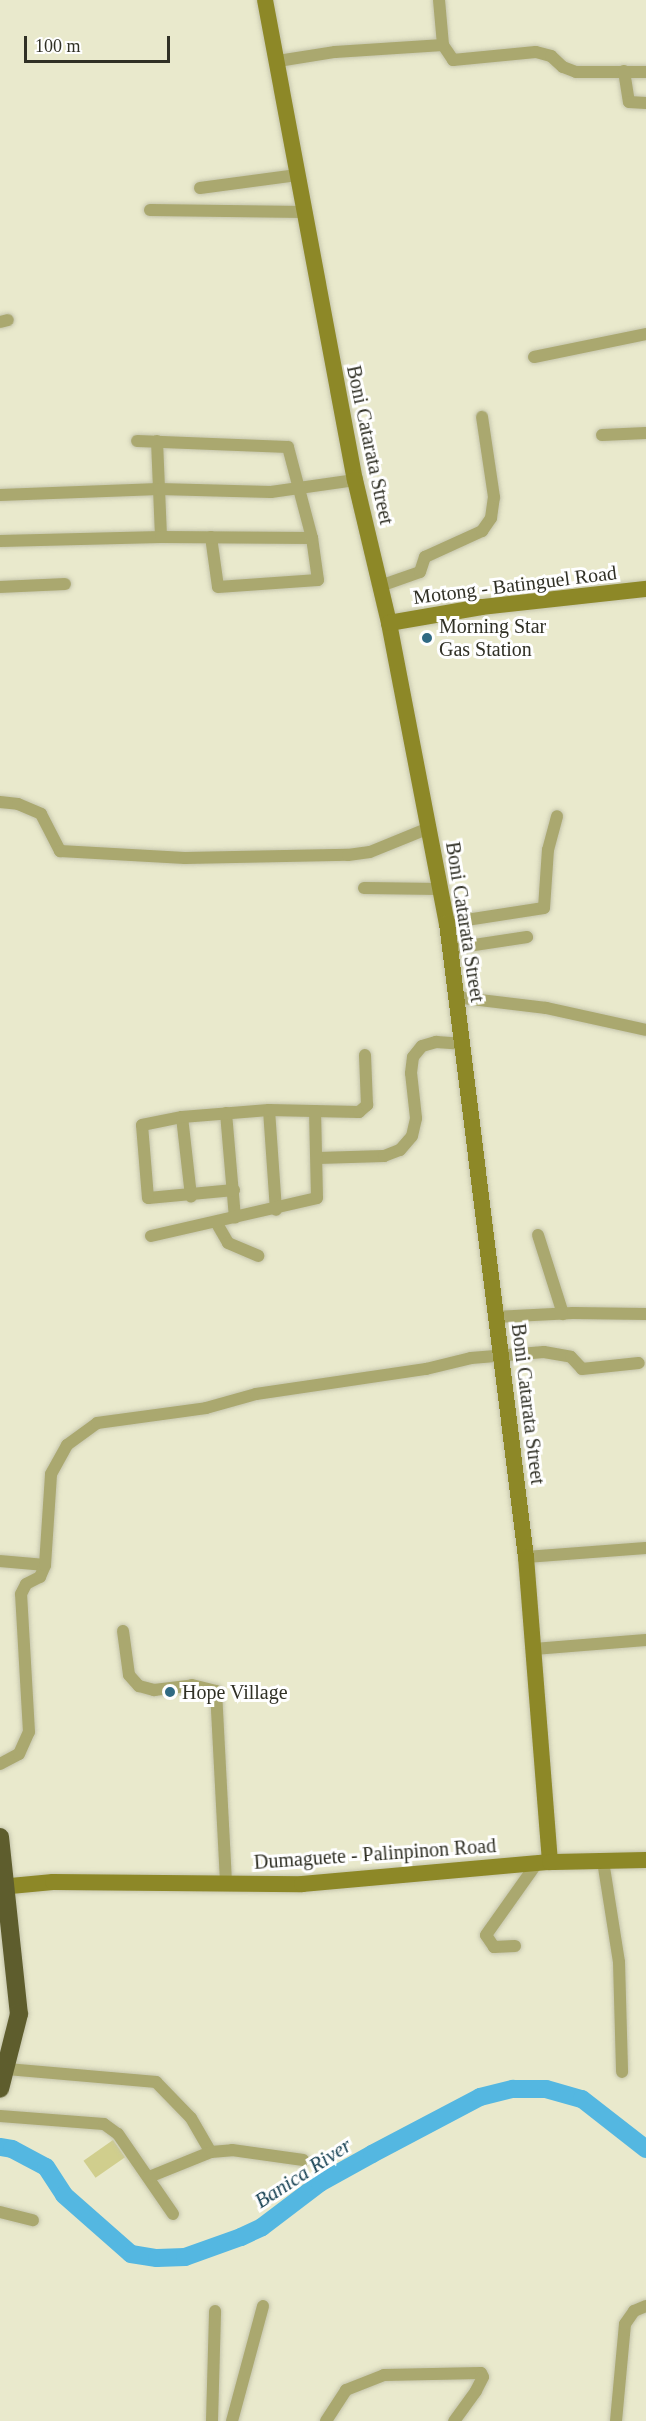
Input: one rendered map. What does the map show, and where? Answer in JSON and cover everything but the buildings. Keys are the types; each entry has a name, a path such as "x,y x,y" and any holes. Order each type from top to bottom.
{"highway":[{"path":"0,1836 3,1886 19,2014 0,2090"}],"street":[{"name":"Boni Catarata Street","path":"265,0 355,480 389,623 447,923 448,949 526,1557 534,1649 544,1862"},
{"path":"439,0 443,45 448,57 459,61 536,52 551,56 568,70 646,72"},
{"path":"278,61 335,52 443,45"},
{"path":"624,71 629,102 646,103"},
{"path":"200,188 297,175"},
{"path":"150,210 304,212"},
{"path":"534,357 646,334"},
{"path":"380,586 420,572 425,557 482,531 491,518 494,497 482,417"},
{"path":"602,435 646,433"},
{"path":"137,441 282,445 291,453 312,538 318,580 218,587 211,537"},
{"path":"157,441 160,537"},
{"path":"0,495 159,489 300,490 355,480"},
{"path":"0,542 160,537 312,538"},
{"path":"0,587 65,584"},
{"name":"Motong - Batinguel Road","path":"389,623 482,607 646,590"},
{"path":"0,802 18,804 41,814 60,851 185,858 348,855 370,852 429,828"},
{"path":"447,923 544,908 548,850 557,816"},
{"path":"364,888 441,889"},
{"path":"448,949 527,937"},
{"path":"455,997 546,1008 646,1030"},
{"path":"318,1158 384,1156 400,1150 412,1136 416,1119 411,1073 413,1057 422,1046 435,1042 462,1044"},
{"path":"234,1190 152,1199 147,1194 142,1125 182,1117 269,1110 365,1110 365,1055"},
{"path":"269,1110 276,1210"},
{"path":"151,1236 276,1210 317,1198 318,1158 315,1111"},
{"path":"226,1113 235,1218"},
{"path":"182,1117 191,1196"},
{"path":"216,1222 228,1243 258,1256"},
{"path":"538,1235 562,1314"},
{"path":"495,1317 646,1314"},
{"path":"0,1764 19,1754 28,1732 21,1594 26,1584 40,1577 45,1565 51,1474 67,1445 96,1424 206,1408 256,1394 501,1356 561,1354 582,1368 639,1363"},
{"path":"526,1557 646,1548"},
{"path":"0,1561 45,1565"},
{"path":"123,1631 129,1676 139,1686 154,1690 192,1685 216,1691 226,1885"},
{"path":"534,1649 646,1640"},
{"name":"Dumaguete - Palinpinon Road","path":"3,1886 53,1882 302,1884 544,1862 646,1860"},
{"path":"603,1861 619,1962 622,2072"},
{"path":"515,1946 494,1947 486,1935 544,1862"},
{"path":"7,2069 156,2082 191,2118 211,2152"},
{"path":"0,2116 104,2124 118,2134 173,2214"},
{"path":"148,2177 211,2152 232,2150 303,2160"},
{"path":"0,2212 33,2220"},
{"path":"232,2421 263,2306"},
{"path":"616,2421 625,2324 634,2311 646,2306"},
{"path":"212,2421 215,2311"},
{"path":"326,2421 346,2390 384,2375 481,2373 483,2378 476,2391 454,2421"}],"shaded area":[{"path":"113,2140 125,2157 96,2178 84,2161"}],"waterway":[{"name":"Banica River","path":"0,2147 12,2149 46,2167 64,2195 131,2254 157,2258 185,2257 241,2237 262,2227 320,2183 372,2154 480,2097 513,2089 546,2089 582,2099 646,2149"}],"place":[{"name":"Morning Star Gas Station","path":"427,638"},
{"name":"Hope Village","path":"170,1692"}]}
